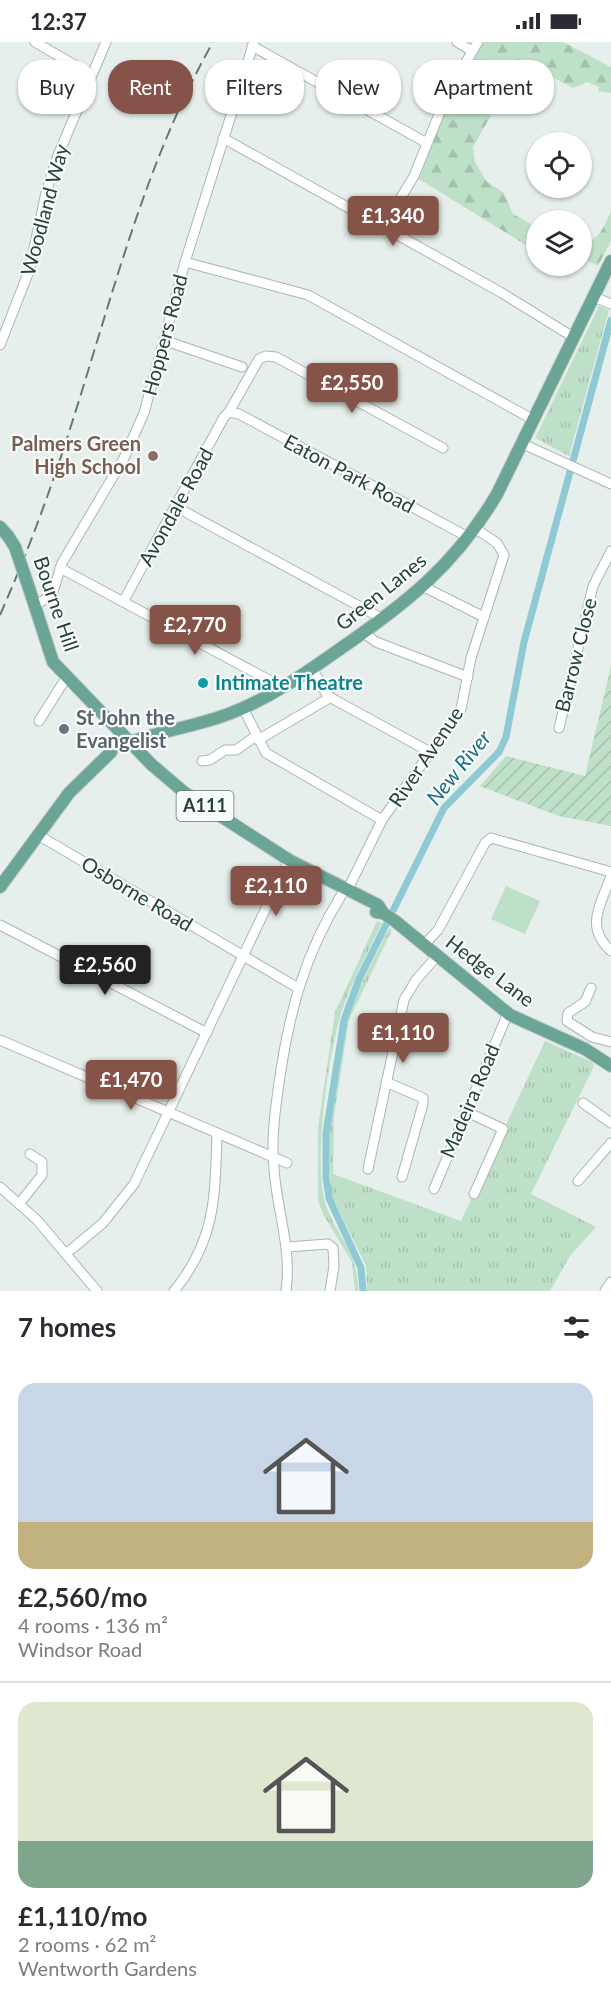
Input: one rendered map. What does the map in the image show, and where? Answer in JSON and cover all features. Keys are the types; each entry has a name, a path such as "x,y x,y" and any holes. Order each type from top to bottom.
{"main road":[{"name":"Green Lanes","path":"0,887 78,783 111,752 120,751 126,744 190,727 243,708 281,689 364,633 424,587 472,533 523,444 532,419 611,261"},
{"name":"Bourne Hill","path":"4,532 15,547 53,662 126,744"},
{"name":"Hedge Lane","path":"126,744 185,793 289,860 345,892 378,905 508,1013 585,1049 611,1065"}],"street":[{"path":"35,42 66,60"},
{"name":"Woodland Way","path":"96,62 106,42"},
{"path":"457,42 472,51"},
{"path":"383,227 414,176 448,92 478,42"},
{"path":"253,44 427,143"},
{"name":"Hoppers Road","path":"34,606 52,595 60,568 132,441 144,413 166,341 185,262 253,44"},
{"name":"Woodland Way","path":"0,345 29,271 46,193 74,114"},
{"path":"223,138 502,293 573,337"},
{"path":"185,262 308,295 532,419"},
{"path":"592,296 610,304"},
{"path":"166,341 242,367"},
{"name":"Avondale Road","path":"120,600 176,507 224,417 259,359 265,356 275,356 443,448"},
{"name":"Eaton Park Road","path":"229,412 239,414 472,533"},
{"path":"523,444 611,484"},
{"path":"176,507 383,619"},
{"name":"River Avenue","path":"286,1291 290,1267 276,1192 273,1157 283,1055 289,1020 298,988 319,934 345,892 382,820 462,709 468,677 504,551 497,543 472,533"},
{"name":"Barrow Close","path":"559,728 593,586 611,551"},
{"path":"60,568 269,680 281,689"},
{"path":"424,587 484,617"},
{"path":"364,633 376,642 468,677"},
{"path":"312,669 331,697 430,752"},
{"path":"39,721 66,678"},
{"path":"202,761 210,760 225,750 236,750 331,697"},
{"path":"243,708 266,753 382,820"},
{"name":"Osborne Road","path":"38,835 298,988"},
{"path":"424,945 438,930 485,843 491,838 611,874 596,918 597,932 602,943 611,951"},
{"path":"67,1253 103,1222 134,1184 289,860"},
{"path":"0,926 207,1033"},
{"path":"368,1169 404,1000 416,981 437,956"},
{"path":"591,988 585,1002 568,1013 567,1021 592,1037 611,1042"},
{"name":"Madeira Road","path":"434,1189 508,1013"},
{"path":"585,1049 592,1037"},
{"path":"0,1040 287,1162"},
{"path":"386,1082 423,1098 402,1178"},
{"path":"583,1103 611,1123"},
{"path":"465,1111 503,1129 474,1194"},
{"path":"174,1291 198,1258 207,1239 214,1195 217,1133"},
{"path":"578,1180 611,1143"},
{"path":"19,1204 42,1175 42,1162 30,1154"},
{"path":"0,1187 67,1253 92,1289"},
{"path":"287,1247 328,1244 333,1248 334,1266 330,1291"},
{"path":"605,1291 611,1282"}],"green space":[{"path":"478,42 563,42 611,67 611,93 598,91 599,87 587,82 573,88 554,78 554,60 467,60"},
{"path":"442,114 492,114 473,147 475,162 487,182 504,193 513,214 526,221 526,245 414,176"},
{"path":"611,212 611,241 598,266 592,263 592,240"},
{"path":"599,306 609,310 569,456 535,438"},
{"path":"611,666 611,826 559,816 480,786 506,756 585,776"},
{"path":"506,886 540,901 525,934 491,919"},
{"path":"377,921 382,923 353,982 339,1021 329,1070 322,1125 323,1193 331,1218 349,1249 353,1261 357,1275 358,1291 355,1291 352,1262 323,1214 318,1201 318,1128 335,1012"},
{"path":"389,928 392,930 349,1020 334,1116 333,1174 461,1221 545,1041 592,1062 594,1066 531,1194 596,1227 570,1256 550,1291 367,1291 366,1266 331,1194 329,1134 349,1008"}],"waterway":[{"name":"New River","path":"363,1291 361,1268 329,1198 326,1177 326,1133 344,1020 359,979 444,808 499,752 506,737 524,642 611,320"}],"railway":[{"path":"0,615 29,546 54,476 149,183 189,88 213,42"}],"place":[{"name":"Palmers Green High School","path":"153,456"},
{"name":"Intimate Theatre","path":"203,683"},
{"name":"St John the Evangelist","path":"64,729"}]}
